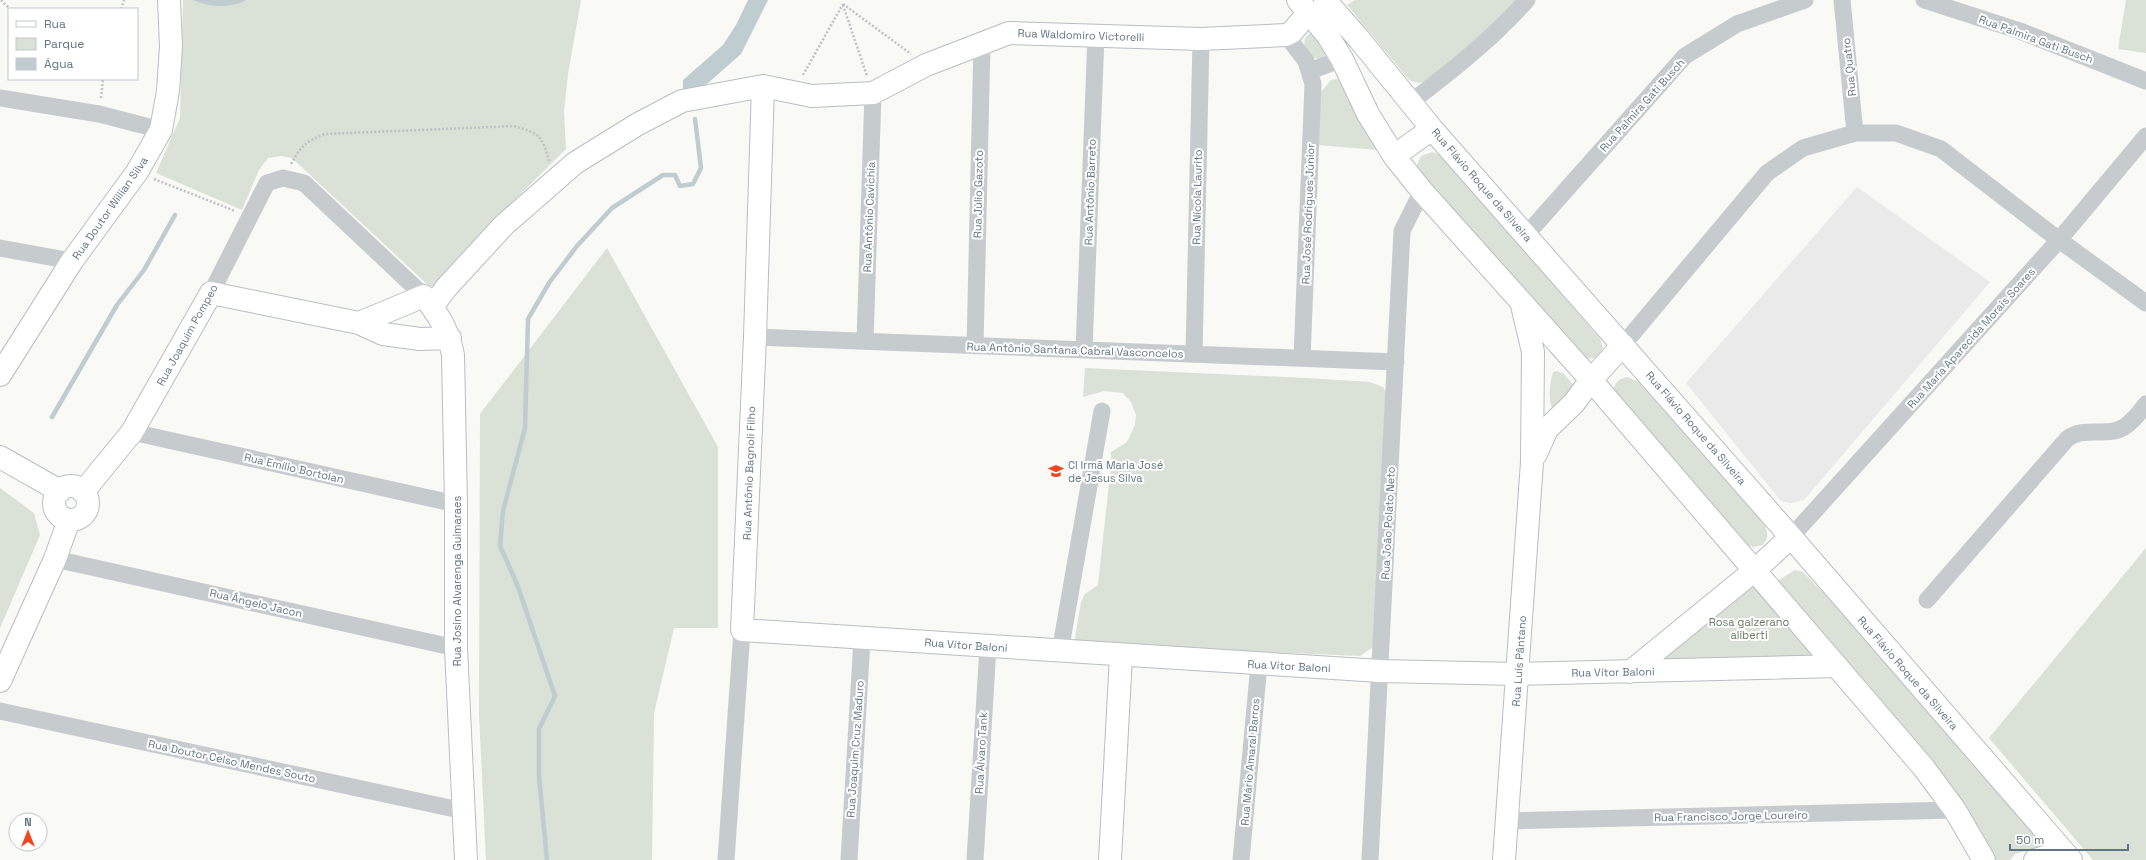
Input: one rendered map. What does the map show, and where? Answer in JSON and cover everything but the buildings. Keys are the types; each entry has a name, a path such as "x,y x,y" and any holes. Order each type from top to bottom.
{"street":[{"name":"Rua Doutor Willian Silva","path":"0,375 72,261 137,172 161,130 168,90 171,46 169,0"},
{"path":"1411,102 1464,62 1509,20 1527,0"},
{"name":"Rua Palmira Gati Busch","path":"1526,235 1685,56 1737,24 1805,0"},
{"name":"Rua Quatro","path":"1842,0 1855,133"},
{"name":"Rua Palmira Gati Busch","path":"1924,0 2020,31 2146,81"},
{"path":"1286,35 1310,4 1342,59 1368,114 1394,156 1422,191 1591,380 1924,768 1955,810 1977,854"},
{"name":"Rua Flávio Roque da Silveira","path":"1310,4 1411,102 1432,129 1791,537 2069,858"},
{"name":"Rua Waldomiro Victorelli","path":"763,86 794,91 812,96 873,93 926,65 1009,33 1200,39 1286,35"},
{"name":"Rua Antônio Barreto","path":"1084,350 1096,35"},
{"name":"Rua José Rodrigues Júnior","path":"1286,35 1306,61 1313,84 1302,358"},
{"name":"Rua Nícola Laurito","path":"1194,354 1200,39"},
{"name":"Rua Júlio Gazoto","path":"975,346 982,43"},
{"path":"1310,71 1342,59"},
{"path":"359,323 428,301 446,288 504,225 575,163 619,136 682,101 763,86"},
{"name":"Rua Antônio Bagnoli Filho","path":"726,860 742,630 755,337 763,86"},
{"name":"Rua Antônio Cavichia","path":"865,341 873,93"},
{"path":"0,98 99,114 161,130"},
{"path":"1394,156 1432,129"},
{"path":"1623,345 1767,173 1803,148 1855,133 1896,133 1941,149 2059,240 2146,303"},
{"name":"Rua Maria Aparecida Morais Soares","path":"1791,537 2059,240 2146,136"},
{"path":"283,178 304,183 428,301"},
{"name":"Rua Joaquim Pompeo","path":"83,492 132,432 211,293 267,183 283,178"},
{"name":"Rua João Polato Neto","path":"1370,860 1402,231 1422,191"},
{"path":"0,248 72,261"},
{"path":"211,293 359,323 383,334 420,339 450,338"},
{"name":"Rua Josino Alvarenga Guimaraes","path":"428,301 442,319 450,338 453,355 456,504 456,648 466,860"},
{"name":"Rua Luís Pântano","path":"1504,860 1532,462 1533,352 1521,303"},
{"name":"Rua Antônio Santana Cabral Vasconcelos","path":"755,337 1396,362"},
{"name":"Rua Luís Pântano","path":"1532,462 1547,429 1574,403 1591,380 1623,345"},
{"path":"1574,403 1614,407"},
{"path":"1927,600 2067,438 2073,434 2081,432 2112,431 2124,427 2146,404"},
{"path":"1060,652 1102,411"},
{"name":"Rua Emílio Bortolan","path":"132,432 456,504"},
{"path":"0,457 60,491"},
{"path":"74,487 83,492 88,503 84,513 75,520 69,520 59,516 54,506 54,500 60,491 74,487"},
{"path":"0,681 56,559 69,520"},
{"path":"1630,672 1755,570 1791,537"},
{"name":"Rua Ângelo Jacon","path":"56,559 456,648"},
{"name":"Rua Vítor Baloni","path":"742,630 1121,656 1380,671 1518,674 1837,666"},
{"name":"Rua Joaquim Cruz Maduro","path":"849,860 862,639"},
{"name":"Rua Álvaro Tank","path":"975,860 988,647"},
{"path":"1110,860 1121,656"},
{"name":"Rua Mário Amaral Barros","path":"1241,860 1259,664"},
{"name":"Rua Doutor Celso Mendes Souto","path":"0,711 464,811"},
{"name":"Rua Francisco Jorge Loureiro","path":"1507,821 1955,810"},
{"path":"2035,860 2048,856 2069,858"}],"path":[{"path":"0,0 9,8"},
{"path":"843,4 926,65"},
{"path":"794,91 843,4"},
{"path":"843,4 873,93"},
{"path":"283,178 299,149 309,140 325,134 514,126 534,131 544,144 554,182"},
{"path":"155,179 241,214"}],"shaded area":[{"path":"1857,187 1990,282 1804,500 1791,503 1781,501 1686,383"}],"green space":[{"path":"183,0 581,0 568,74 564,111 566,149 494,220 439,288 428,285 292,158 281,156 268,158 259,170 242,210 156,173 180,118"},
{"path":"1355,0 1517,0 1475,45 1427,82 1418,83 1409,80 1347,5"},
{"path":"2126,0 2146,0 2146,53 2118,49"},
{"path":"1313,30 1326,52 1324,58 1321,59 1312,57 1304,48 1305,38"},
{"path":"1338,79 1379,150 1317,145 1317,97 1331,80"},
{"path":"1432,152 1444,156 1600,339 1602,350 1598,357 1590,358 1579,355 1419,174 1417,165 1421,156"},
{"path":"607,248 718,447 718,628 674,628 654,713 652,860 486,860 479,713 480,414"},
{"path":"1085,368 1370,382 1383,387 1391,400 1376,645 1360,656 1074,644 1081,602 1085,594 1098,585 1111,465 1111,452 1127,442 1135,425 1136,415 1131,402 1123,393 1104,391 1083,397"},
{"path":"1556,371 1563,373 1580,392 1554,411 1550,403 1550,392 1553,372"},
{"path":"1627,377 1639,382 1764,523 1767,534 1763,545 1753,547 1745,544 1613,395 1616,383"},
{"path":"0,488 34,513 40,535 0,628"},
{"path":"2146,548 2146,860 2093,860 1989,738"},
{"path":"1795,570 1803,572 1843,613 2045,845 2015,854 2010,860 1992,860 1777,581"},
{"name":"Rosa galzerano aliberti","path":"1752,584 1820,660 1655,663"}],"water":[{"path":"193,0 246,0 234,5 220,6"},
{"path":"748,0 768,0 741,54 708,83 683,97 683,80 723,45 736,25"}],"waterway":[{"path":"547,860 539,776 539,729 555,696 517,584 500,546 503,511 525,428 528,319 549,283 577,246 612,208 663,175 675,175 680,186 693,184 701,168 695,119"},
{"path":"52,417 117,305 144,270 175,215"}],"place":[{"name":"CI Irmã Maria José de Jesus Silva","path":"1056,471"}]}
